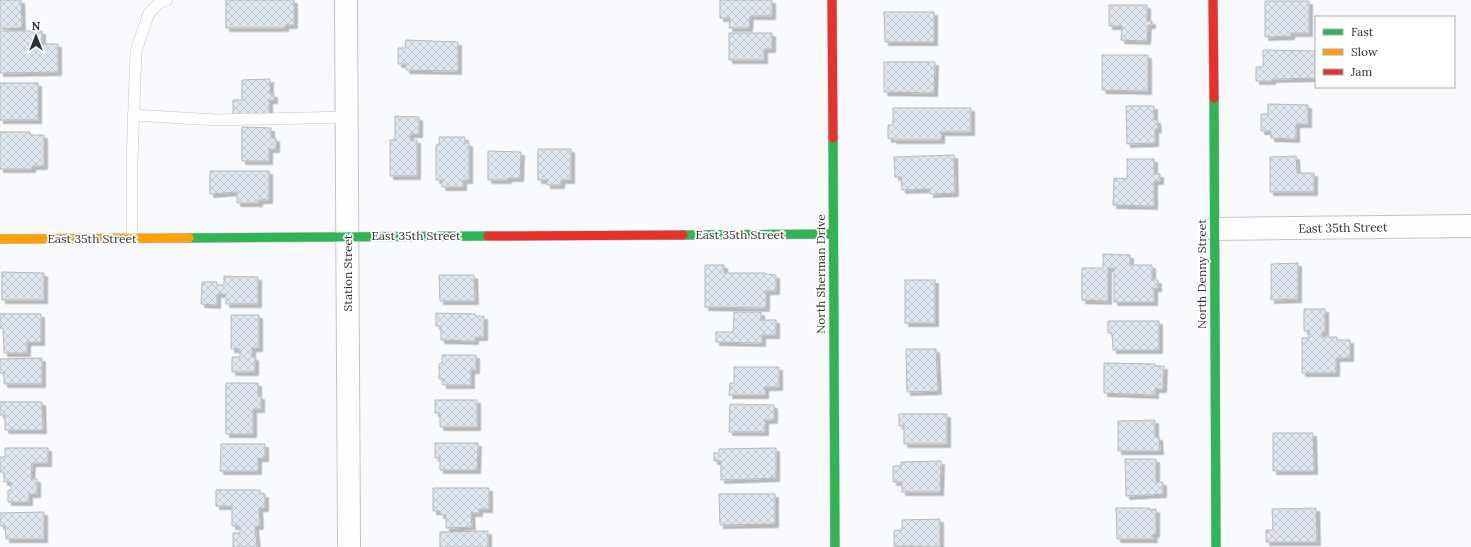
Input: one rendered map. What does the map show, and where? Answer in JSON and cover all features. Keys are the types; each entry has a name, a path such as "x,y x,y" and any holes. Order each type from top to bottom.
{"street":[{"name":"Station Street","path":"346,0 349,547"},
{"name":"North Sherman Drive","path":"832,0 835,547"},
{"name":"North Denny Street","path":"1213,0 1216,547"},
{"name":"East 35th Street","path":"1214,229 1471,226"},
{"name":"East 35th Street","path":"0,239 833,234"}],"lane":[{"path":"132,238 133,115 136,51 149,13 159,4 167,0"},
{"path":"133,115 216,120 347,117"}],"building":[{"path":"0,0 21,0 22,28 0,29"},
{"path":"226,0 294,0 294,25 285,25 285,28 226,28"},
{"path":"720,0 772,0 772,16 750,16 749,28 729,28 730,18 720,18"},
{"path":"1265,1 1309,1 1309,33 1291,33 1291,36 1265,37"},
{"path":"1109,5 1147,5 1147,21 1152,21 1152,25 1148,25 1147,41 1121,40 1122,26 1109,26"},
{"path":"884,12 934,12 934,42 885,42"},
{"path":"0,31 42,31 42,44 58,44 58,72 0,73"},
{"path":"729,33 772,33 772,49 764,49 764,60 729,60"},
{"path":"406,40 458,42 458,71 406,70 406,64 398,64 398,48 405,48"},
{"path":"1263,50 1315,51 1315,78 1256,81 1256,67 1263,67"},
{"path":"1102,55 1148,55 1148,91 1102,90"},
{"path":"884,62 935,62 934,93 884,92"},
{"path":"270,79 270,94 274,94 274,100 269,100 269,114 233,115 233,100 242,100 242,80"},
{"path":"0,83 38,83 38,120 0,120"},
{"path":"1268,104 1308,105 1308,124 1296,124 1296,139 1271,138 1271,131 1261,131 1261,114 1268,114"},
{"path":"1126,106 1154,106 1154,120 1157,120 1158,129 1155,129 1155,143 1127,144"},
{"path":"893,108 971,108 971,132 941,132 941,140 888,139 888,125 893,125"},
{"path":"395,116 419,117 419,134 410,134 410,140 417,140 417,176 390,176 390,140 395,140"},
{"path":"242,127 271,128 271,138 276,138 276,149 269,149 269,161 242,161"},
{"path":"0,132 30,132 30,135 44,135 44,166 32,166 32,169 0,169"},
{"path":"439,137 465,137 465,143 469,143 469,180 463,180 463,187 442,187 442,180 436,180 436,145 439,145"},
{"path":"538,149 571,149 571,180 561,180 561,185 547,185 547,180 538,180"},
{"path":"488,151 521,152 520,178 508,178 508,180 488,180"},
{"path":"954,155 955,193 930,194 930,189 902,190 901,177 895,177 894,157"},
{"path":"1296,156 1297,173 1314,173 1314,192 1270,192 1270,157"},
{"path":"1127,159 1154,159 1154,174 1160,174 1160,181 1154,181 1154,206 1113,205 1114,178 1127,179"},
{"path":"210,171 269,171 269,200 259,200 259,203 237,203 237,192 210,194"},
{"path":"1103,254 1130,255 1130,265 1152,265 1152,280 1158,280 1158,288 1154,288 1154,302 1114,302 1114,268 1108,268 1108,301 1082,300 1082,268 1103,268"},
{"path":"1298,263 1298,299 1271,300 1271,264"},
{"path":"705,265 724,265 724,273 766,273 776,275 776,291 766,291 766,308 705,307"},
{"path":"2,272 44,273 44,300 2,300"},
{"path":"439,275 474,275 475,301 440,301"},
{"path":"224,276 258,277 258,304 226,304 226,294 217,294 217,305 201,304 202,282 217,282 217,285 224,285"},
{"path":"905,280 935,280 935,323 905,323"},
{"path":"1304,309 1325,309 1325,332 1322,332 1322,337 1337,337 1337,340 1350,340 1350,358 1336,358 1336,373 1302,373 1302,338 1309,338 1309,331 1304,331"},
{"path":"734,312 761,312 761,320 776,320 776,335 762,335 762,343 716,342 716,332 733,332"},
{"path":"436,313 475,314 475,316 484,316 484,337 475,337 475,341 441,340 441,326 436,326"},
{"path":"0,314 41,314 41,342 27,342 27,353 4,353 3,328 0,328"},
{"path":"231,315 259,315 259,348 252,348 252,357 255,357 255,372 232,372 232,357 240,357 240,349 231,349"},
{"path":"1108,321 1159,321 1159,350 1113,350 1112,333 1108,333"},
{"path":"906,349 936,349 938,391 907,392"},
{"path":"442,355 476,355 476,370 471,370 471,385 443,385 443,379 439,379 439,364 442,363"},
{"path":"42,358 42,384 4,384 4,373 0,373 0,359"},
{"path":"1104,363 1155,364 1155,366 1164,366 1163,389 1155,389 1155,395 1104,393"},
{"path":"734,367 779,367 779,387 765,387 765,395 729,395 730,383 734,383"},
{"path":"226,383 258,383 258,396 261,396 261,409 253,409 253,434 226,434"},
{"path":"435,400 477,400 477,427 440,427 440,413 435,413"},
{"path":"0,402 42,402 43,430 5,430 5,415 0,415"},
{"path":"730,404 774,405 774,420 765,420 765,432 729,432"},
{"path":"899,414 947,414 947,444 904,444 904,426 899,426"},
{"path":"1155,420 1155,437 1159,437 1160,451 1118,451 1118,421"},
{"path":"1273,433 1313,433 1314,471 1273,471"},
{"path":"435,443 478,443 477,470 440,470 440,458 435,458"},
{"path":"221,444 265,444 265,458 258,458 258,471 220,471"},
{"path":"5,448 48,448 48,463 32,463 31,479 37,479 37,494 29,494 29,502 8,502 8,490 11,490 11,482 4,482 4,472 0,472 0,457 5,457"},
{"path":"776,448 776,478 721,480 721,461 714,461 714,453 719,453 719,449"},
{"path":"1125,459 1156,459 1156,482 1163,482 1163,494 1126,496"},
{"path":"941,461 940,492 902,492 902,482 893,482 893,466 901,466 901,462"},
{"path":"433,488 489,488 489,509 479,509 479,513 471,513 472,527 446,528 446,515 440,515 440,511 433,511"},
{"path":"216,490 260,490 260,494 265,494 265,508 259,508 260,526 255,526 257,547 233,547 233,533 240,533 240,526 232,526 232,506 216,506"},
{"path":"719,494 775,494 775,524 720,525"},
{"path":"1116,508 1156,509 1156,534 1153,534 1154,539 1117,539"},
{"path":"1316,508 1317,542 1266,542 1266,530 1273,530 1272,509"},
{"path":"44,512 44,539 6,539 5,526 0,526 0,513"},
{"path":"940,519 940,547 894,546 894,531 902,530 902,520"},
{"path":"488,531 488,547 440,547 440,532"}],"traffic: fast":[{"path":"1214,98 1216,547"},
{"path":"833,138 835,547"},
{"path":"683,235 833,234"},
{"path":"189,238 488,236"}],"traffic: slow":[{"path":"0,239 189,238"}],"traffic: jam":[{"path":"832,0 833,138"},
{"path":"1213,0 1214,98"},
{"path":"488,236 683,235"}]}
